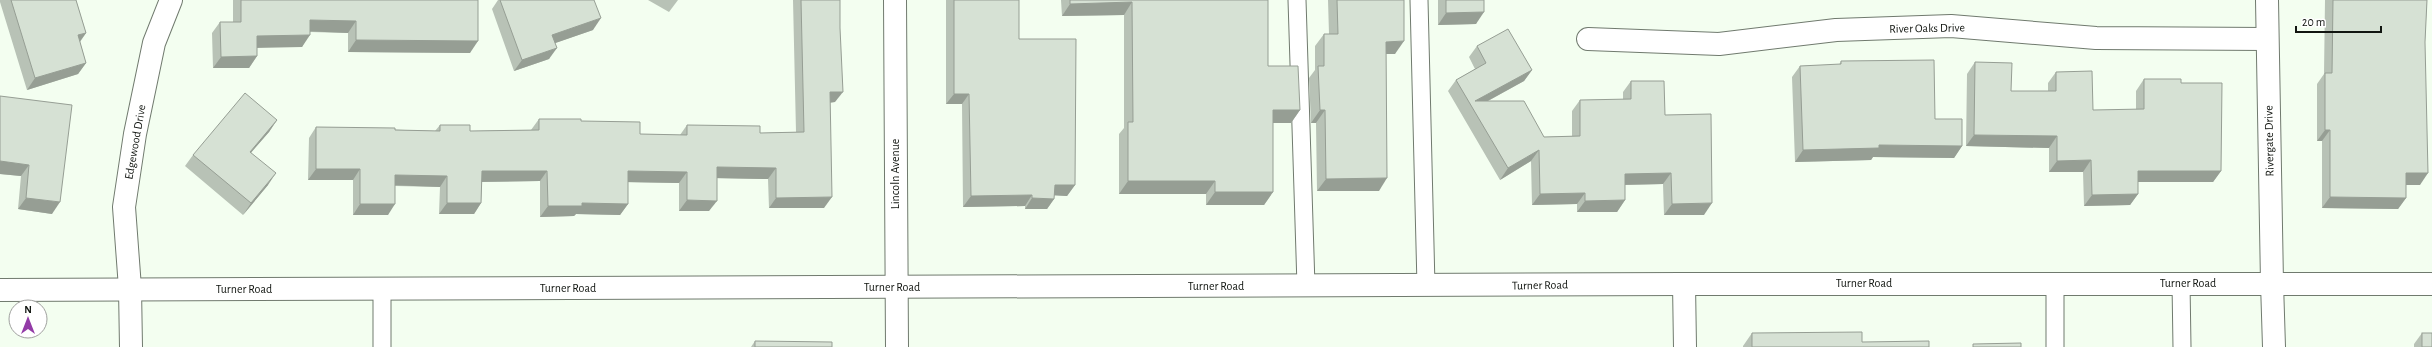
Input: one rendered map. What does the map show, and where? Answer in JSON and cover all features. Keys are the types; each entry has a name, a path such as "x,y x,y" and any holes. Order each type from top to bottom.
{"main road":[{"name":"Edgewood Drive","path":"131,347 130,288 124,207 135,134 154,43 171,0"},
{"name":"Lincoln Avenue","path":"895,0 897,347"},
{"name":"Rivergate Drive","path":"2267,0 2274,347"},
{"name":"River Oaks Drive","path":"1588,39 1719,44 1836,30 1951,26 2096,38 2267,38"},
{"name":"Turner Road","path":"0,290 130,288 382,289 1684,284 2432,284"},
{"path":"1684,284 1685,347"}],"lane":[{"path":"1297,0 1306,286"},
{"path":"1419,0 1426,286"},
{"path":"2181,283 2182,347"},
{"path":"2055,284 2055,347"},
{"path":"382,289 382,347"}],"building":[{"path":"11,0 76,0 86,33 78,35 86,63 35,78"},
{"path":"241,0 478,0 478,41 356,40 356,21 310,20 310,35 257,36 257,56 221,57 220,22 241,22"},
{"path":"500,0 594,0 601,18 552,35 557,48 522,60"},
{"path":"801,0 840,0 843,92 830,92 832,197 776,198 776,168 717,167 717,201 687,200 687,172 628,171 628,204 582,203 582,206 548,206 547,171 482,171 481,203 447,203 447,176 395,175 395,204 360,204 360,169 316,169 316,127 395,128 395,130 440,131 440,125 470,125 470,131 539,130 539,119 581,119 581,121 640,122 640,134 687,135 687,125 760,126 760,133 804,132"},
{"path":"954,0 1019,0 1019,39 1076,39 1075,185 1055,185 1054,199 1032,198 1032,195 971,196 969,94 954,94"},
{"path":"1070,0 1268,0 1268,66 1298,66 1300,110 1273,110 1273,192 1215,192 1215,181 1128,181 1128,122 1133,122 1132,2 1070,4"},
{"path":"1337,0 1404,0 1404,41 1386,42 1387,178 1326,179 1325,110 1320,110 1318,66 1324,66 1324,34 1338,34"},
{"path":"1446,0 1484,0 1484,12 1446,13"},
{"path":"2333,0 2427,0 2425,42 2428,173 2406,173 2406,198 2330,197 2330,130 2325,130 2325,73 2332,73"},
{"path":"1508,29 1532,70 1475,101 1524,101 1544,137 1580,136 1580,100 1631,99 1631,81 1664,81 1665,115 1711,114 1712,203 1672,204 1671,173 1625,174 1625,200 1585,201 1585,193 1540,194 1539,150 1508,168 1456,80 1486,63 1477,46"},
{"path":"1934,60 1935,119 1962,119 1962,146 1879,145 1879,148 1803,150 1800,66 1841,64 1841,61"},
{"path":"1975,62 2012,63 2011,91 2056,91 2056,72 2092,71 2093,110 2144,109 2144,79 2181,79 2181,83 2222,83 2221,171 2138,171 2138,194 2092,195 2091,160 2057,161 2057,136 1974,135"},
{"path":"245,93 277,120 250,152 276,173 251,203 193,155"},
{"path":"0,96 72,105 60,202 26,198 29,165 0,161"},
{"path":"1862,332 1862,342 1929,341 1929,347 1752,347 1752,333"},
{"path":"2422,333 2432,333 2432,347 2422,347"},
{"path":"755,341 832,342 832,347 755,347"},
{"path":"2021,343 2021,347 1973,347 1973,344"}]}
